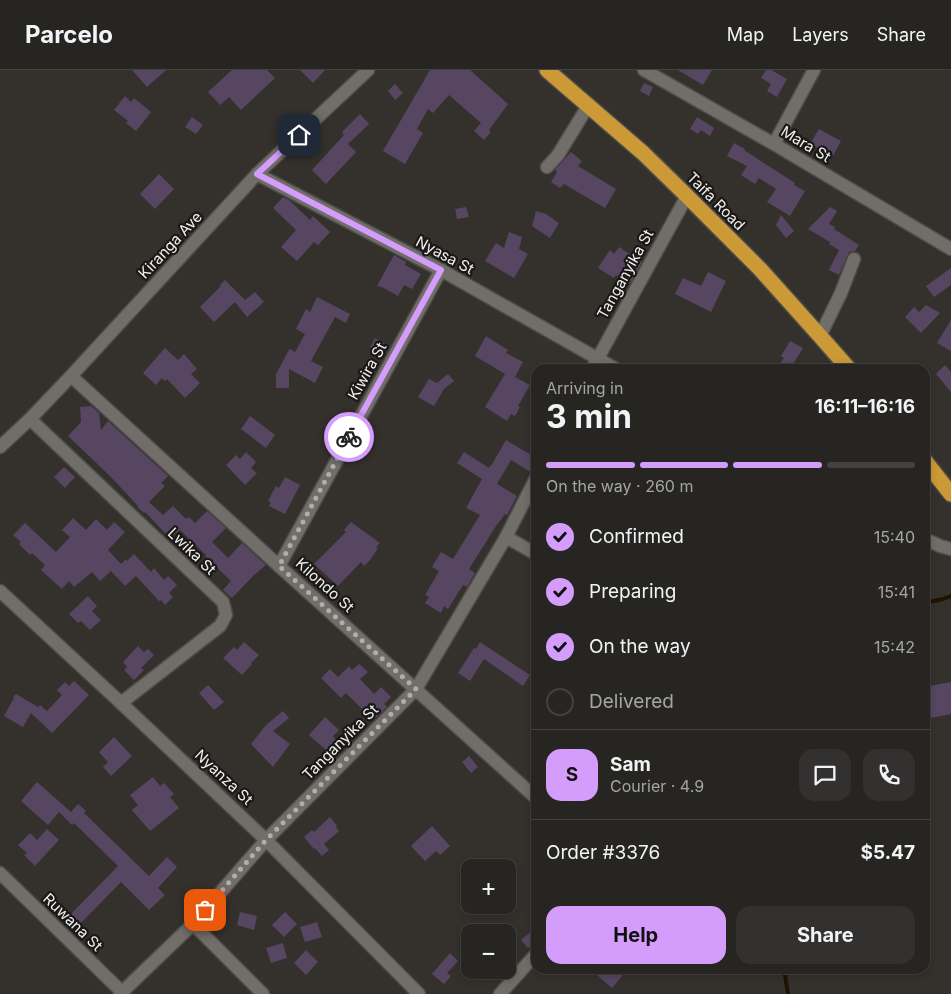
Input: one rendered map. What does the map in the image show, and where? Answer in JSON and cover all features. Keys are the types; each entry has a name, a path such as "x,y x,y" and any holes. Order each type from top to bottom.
{"highway":[{"name":"Taifa Road","path":"547,70 643,153 687,196 760,269 845,364"},
{"path":"930,467 951,494"}],"street":[{"name":"Kiranga Ave","path":"0,447 71,376 257,174 368,70"},
{"name":"Mara St","path":"644,70 774,144 951,249"},
{"path":"774,144 814,70"},
{"path":"547,167 558,155 588,106"},
{"name":"Nyasa St","path":"257,174 441,270 595,363"},
{"name":"Tanganyika St","path":"595,363 687,196"},
{"path":"820,336 841,293 854,259"},
{"name":"Kiwira St","path":"279,566 441,270"},
{"name":"Kilondo St","path":"71,376 531,793"},
{"name":"Lwika St","path":"30,419 223,602 226,615 220,626 121,703"},
{"name":"Tanganyika St","path":"122,993 193,924 266,840 416,689 506,537 531,488"},
{"path":"506,537 531,551"},
{"path":"930,541 951,549"},
{"name":"Nyanza St","path":"0,591 266,840 419,994"},
{"name":"Ruwana St","path":"0,873 122,993"},
{"path":"193,924 262,994"},
{"path":"500,994 531,960"}],"building":[{"path":"132,70 166,70 147,87"},
{"path":"232,70 267,70 275,78 241,110 229,97 220,105 208,92"},
{"path":"300,70 325,70 313,83"},
{"path":"430,70 470,70 508,104 484,140 474,131 481,123 449,95 433,113 428,109 417,129 423,133 405,164 383,151"},
{"path":"678,70 712,70 703,85"},
{"path":"766,70 771,70 787,79 777,97 767,91 771,84 761,78"},
{"path":"644,83 653,87 649,96 640,91"},
{"path":"395,84 403,93 395,100 388,91"},
{"path":"125,96 131,102 134,98 151,112 136,131 126,123 128,121 114,110"},
{"path":"360,114 369,124 348,144 356,152 326,184 312,170 344,135 342,132"},
{"path":"192,117 203,125 196,134 185,127"},
{"path":"697,117 714,128 710,136 701,130 698,134 690,129"},
{"path":"819,129 841,141 833,156 810,144"},
{"path":"734,143 805,191 790,216 767,202 776,189 759,178 755,184 741,175 747,166 727,156"},
{"path":"571,152 582,161 578,166 616,189 605,208 564,184 560,188 551,182 557,172 555,170"},
{"path":"159,174 174,189 155,209 140,194"},
{"path":"283,197 289,200 310,220 313,216 330,232 318,245 314,242 297,261 281,247 296,230 273,208"},
{"path":"466,207 469,217 457,219 455,209"},
{"path":"830,207 837,211 829,224 859,245 855,251 849,252 839,275 829,270 839,250 829,244 830,242 808,229"},
{"path":"536,211 546,214 559,223 550,238 532,226"},
{"path":"781,215 794,231 786,238 776,225"},
{"path":"509,232 522,237 519,249 528,254 514,278 485,261 496,243 504,248"},
{"path":"619,247 642,262 630,284 616,275 614,278 598,268 610,250 614,254"},
{"path":"394,255 406,262 405,265 421,274 412,289 404,285 398,296 377,286"},
{"path":"951,268 951,285 934,297 926,286"},
{"path":"708,272 726,281 711,312 675,294 683,278 701,286"},
{"path":"225,280 245,300 255,292 264,302 247,317 235,302 214,322 200,307"},
{"path":"317,297 350,314 346,323 335,317 311,361 323,367 315,383 289,369 289,388 276,388 276,374 290,348 295,352 305,334 296,329 306,309 310,312"},
{"path":"926,305 940,313 921,333 905,317 914,307 919,312"},
{"path":"951,320 951,351 937,343"},
{"path":"486,336 508,350 506,353 523,362 515,377 530,385 518,406 520,407 515,416 511,414 507,421 485,407 505,374 475,356"},
{"path":"375,338 385,344 380,353 370,347"},
{"path":"790,341 803,348 793,364 780,364 784,358 781,356"},
{"path":"165,348 178,360 184,354 197,369 191,374 200,383 185,398 167,379 165,381 162,378 156,385 143,373"},
{"path":"945,365 951,372 951,392 936,374"},
{"path":"448,374 454,381 444,389 434,406 418,397 429,379 437,383"},
{"path":"91,406 99,413 101,430 108,421 168,476 161,483 165,486 149,502 163,515 173,506 186,519 189,517 195,523 207,511 226,528 212,542 228,558 242,543 266,565 232,598 223,590 231,581 206,555 180,530 170,538 68,436 81,422 80,407"},
{"path":"250,416 275,435 266,448 241,429"},
{"path":"506,440 531,455 531,472 511,460 497,484 517,496 507,515 505,514 496,526 469,569 475,573 467,587 463,585 448,609 444,606 441,613 425,603 429,597 425,595 439,571 432,567 441,552 453,559 480,515 466,508 482,479 457,463 464,452 489,468"},
{"path":"246,452 256,462 251,468 257,473 245,485 226,465 236,455 240,459"},
{"path":"64,467 75,477 65,488 54,477"},
{"path":"285,477 300,485 285,514 269,506 271,502 268,501 276,486 279,488"},
{"path":"73,518 86,530 96,519 107,530 114,522 125,532 108,550 121,564 134,554 151,572 154,568 164,580 168,576 177,585 169,593 173,597 165,605 136,576 125,586 111,571 100,581 92,572 74,587 69,581 62,589 41,570 45,565 32,553 30,555 19,544 21,542 13,535 25,523 56,552 70,537 62,530"},
{"path":"351,522 380,543 370,560 364,566 361,562 338,586 314,564 346,532 344,530"},
{"path":"88,596 97,606 92,611 101,620 90,630 81,621 78,623 69,614"},
{"path":"244,642 259,655 242,675 223,658 234,647 237,650"},
{"path":"480,642 530,675 523,686 484,659 470,681 458,673"},
{"path":"138,646 144,652 148,649 154,655 141,668 144,670 134,680 124,670 127,667 123,662"},
{"path":"359,664 368,672 360,679 374,694 381,687 391,697 384,704 387,707 373,720 346,693 341,698 321,678 330,669 338,677 349,666 352,670"},
{"path":"74,681 89,695 52,733 31,713 23,727 4,716 16,694 38,707 40,705 47,711 62,695 57,690 65,682 69,686"},
{"path":"951,682 951,714 931,718 930,686"},
{"path":"208,685 224,702 214,710 199,693"},
{"path":"283,711 289,718 273,731 290,744 273,767 251,744 266,725"},
{"path":"325,717 339,730 333,736 336,740 327,751 309,735"},
{"path":"114,737 132,756 111,776 103,767 108,762 99,752"},
{"path":"469,756 478,767 471,773 462,762"},
{"path":"153,777 160,786 164,783 174,794 170,797 179,808 150,831 132,810 138,805 130,795"},
{"path":"37,782 71,812 78,804 86,811 84,813 149,876 167,857 177,867 158,888 165,895 149,910 121,882 80,924 70,915 118,866 74,823 72,825 59,812 48,825 21,801"},
{"path":"330,817 339,831 324,844 329,850 322,856 304,837 312,830 314,832"},
{"path":"432,826 450,846 440,855 436,851 425,861 411,846"},
{"path":"47,829 59,840 35,866 24,855 27,853 18,845 30,833 37,840"},
{"path":"240,912 257,916 254,930 237,925"},
{"path":"285,912 297,924 284,937 272,925"},
{"path":"317,922 322,937 305,942 300,927"},
{"path":"531,932 531,946 528,948 521,940"},
{"path":"283,943 287,958 271,963 266,948"},
{"path":"306,950 318,962 306,975 294,963"},
{"path":"450,953 458,961 447,973 451,976 444,984 432,974"},
{"path":"596,974 624,974 612,988"}],"waterway":[{"path":"930,602 951,596"},
{"path":"785,974 788,994"}],"way so far":[{"path":"205,910 266,840 416,689 279,566 349,437"}],"route":[{"path":"299,135 257,174 441,270 349,437"}]}
